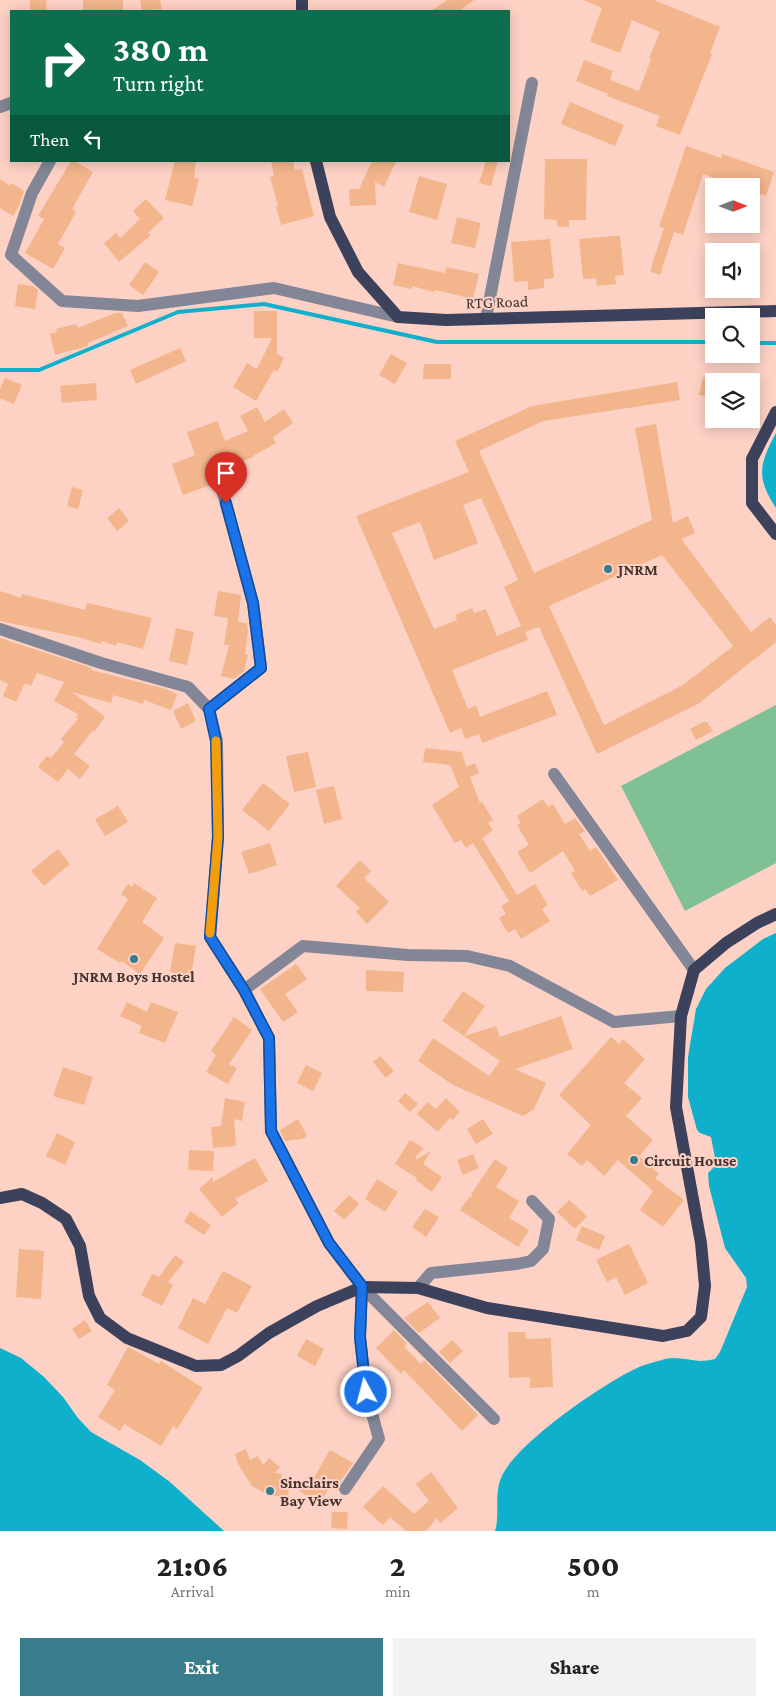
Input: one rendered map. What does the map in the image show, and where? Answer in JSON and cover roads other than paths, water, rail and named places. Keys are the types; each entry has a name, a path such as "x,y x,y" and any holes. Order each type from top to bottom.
{"main road":[{"path":"316,162 330,217 358,272 398,317"},
{"name":"RTG Road","path":"398,317 446,320 776,311"},
{"path":"776,412 752,459 752,503 776,534"},
{"path":"0,1198 22,1194 42,1203 66,1219 80,1246 89,1296 100,1318 127,1338 196,1366 222,1365 238,1356 269,1333 316,1306 362,1286 418,1288 487,1308 663,1336 687,1331 701,1317 705,1286 701,1243 676,1108 681,1016 694,970 726,943 776,914"}],"street":[{"path":"486,318 532,83"},
{"path":"49,162 32,193 11,255 62,302 138,306 274,288 398,317"},
{"path":"209,709 261,668 253,603 222,486"},
{"path":"0,629 101,662 188,687 209,709 216,741 218,837 210,937 244,990 269,1038 271,1131 329,1243 362,1286 494,1419"},
{"path":"554,774 694,970"},
{"path":"244,990 303,946 408,955 468,956 510,966 614,1022 681,1016"},
{"path":"418,1288 432,1273 532,1261 543,1248 548,1219 532,1201"},
{"path":"345,1489 379,1439 366,1392 361,1346 362,1286"}],"water":[{"path":"776,433 776,508 765,488 762,471 763,462"},
{"path":"776,933 776,1531 495,1531 498,1491 501,1478 522,1449 560,1418 600,1389 640,1367 669,1358 700,1361 711,1360 715,1359 720,1352 747,1287 746,1278 725,1248 709,1186 708,1173 716,1163 711,1137 697,1130 688,1097 688,1057 696,1009 706,989 725,968 763,939"},
{"path":"0,1348 21,1358 44,1377 91,1432 140,1460 170,1482 224,1531 0,1531"}],"waterway":[{"path":"0,370 39,370 178,312 264,304 437,342 705,342"},
{"path":"760,343 776,343"}],"place":[{"name":"JNRM","path":"608,569"},
{"name":"JNRM Boys Hostel","path":"134,959"},
{"name":"Circuit House","path":"634,1160"},
{"name":"Sinclairs Bay View","path":"270,1491"}]}
